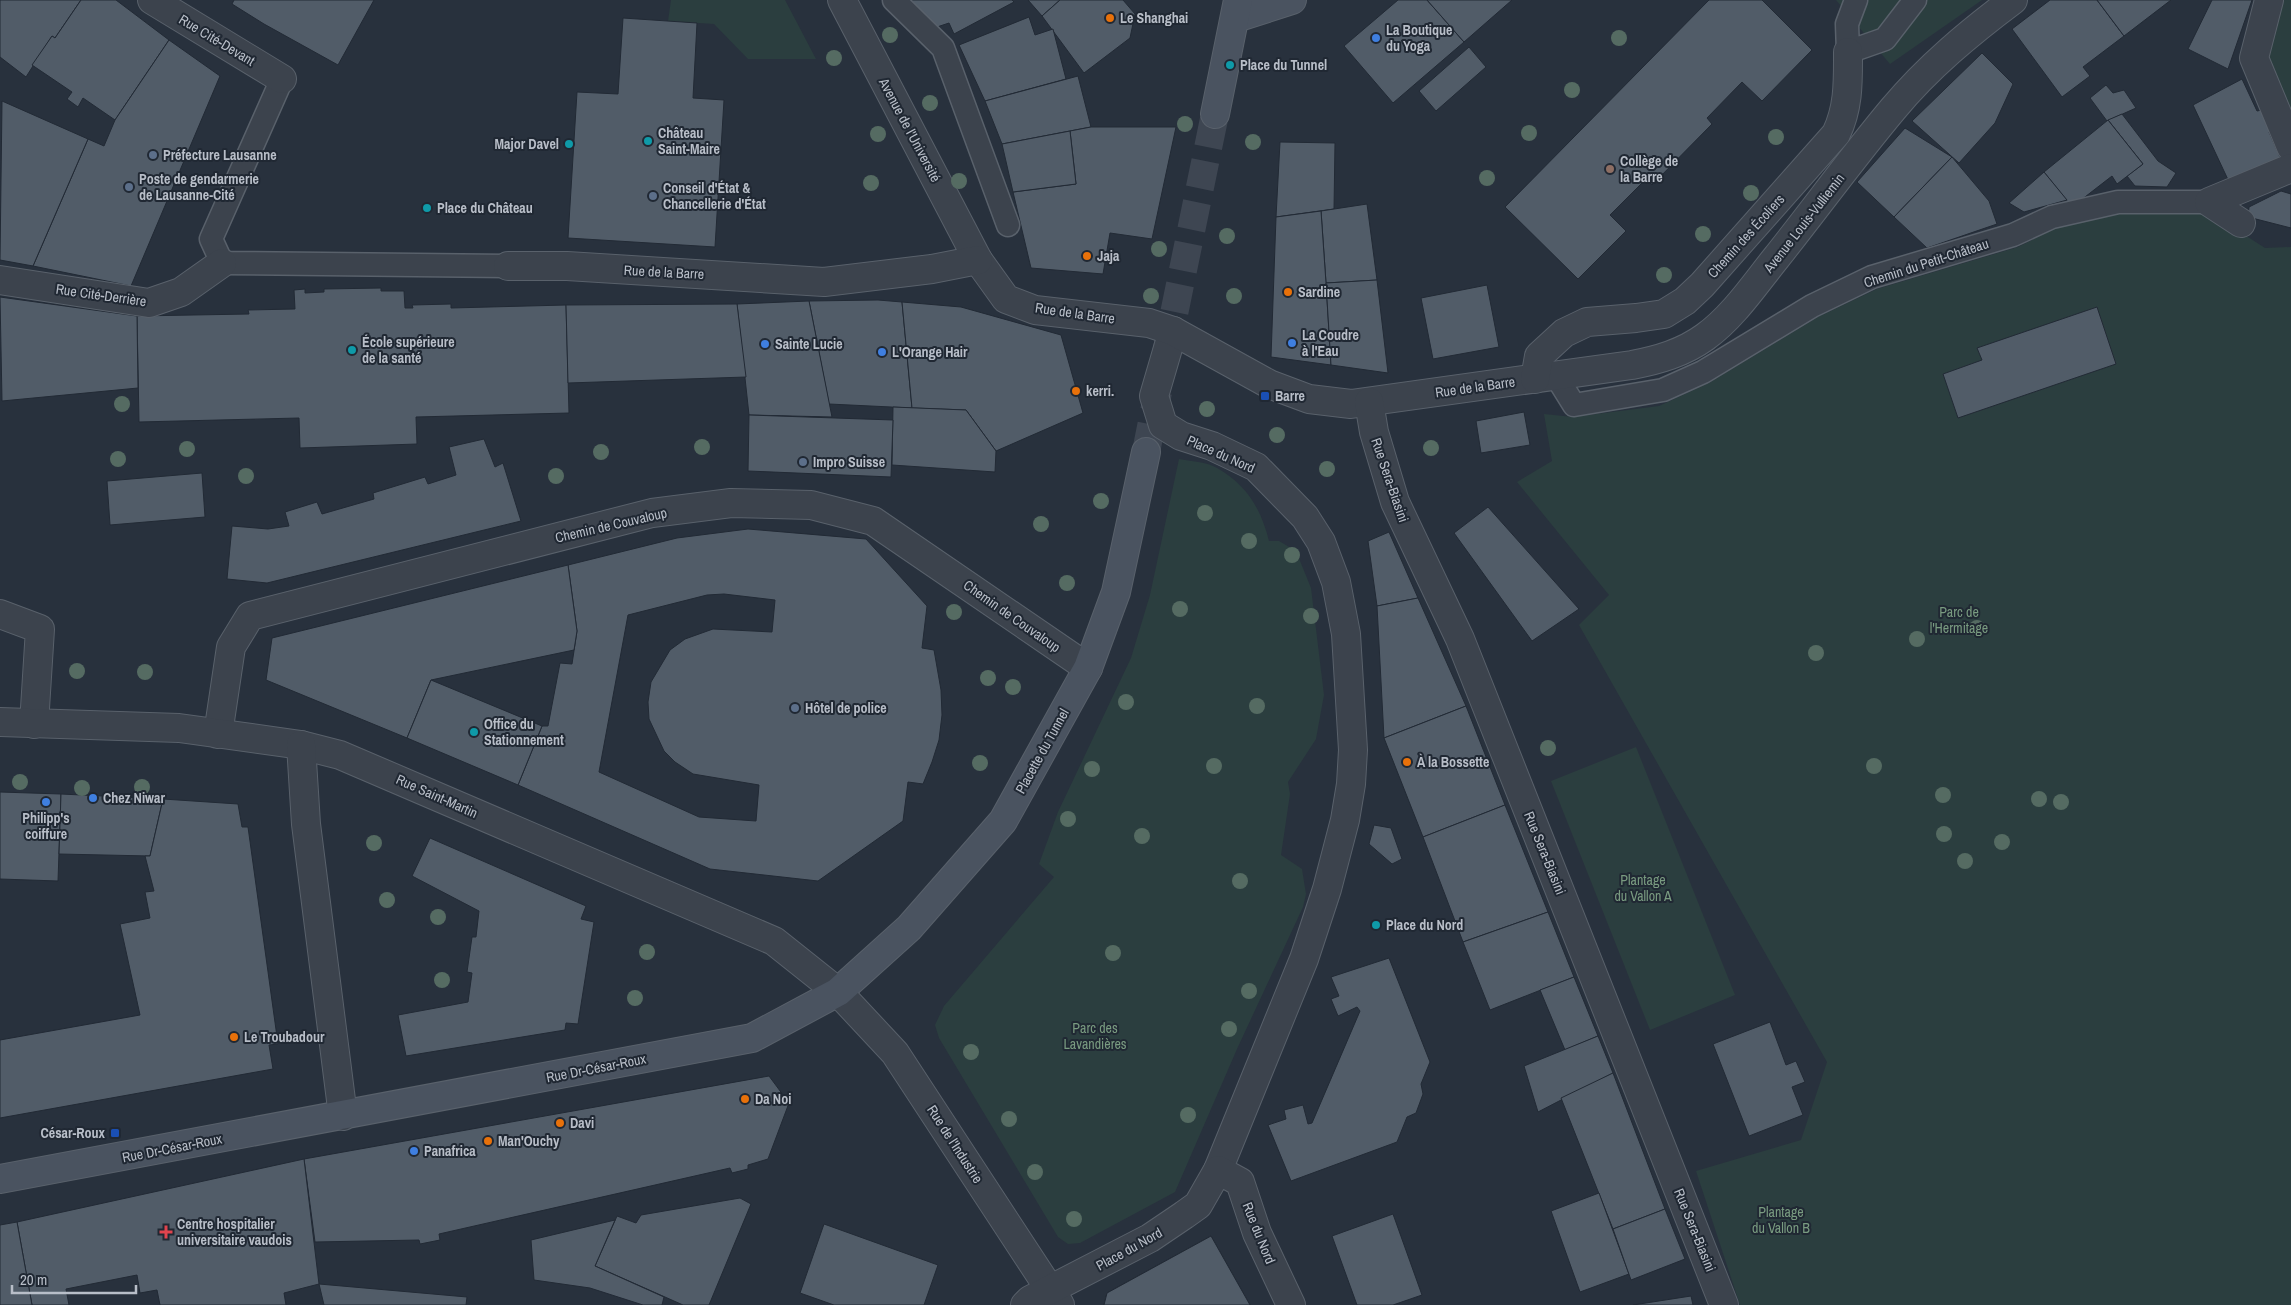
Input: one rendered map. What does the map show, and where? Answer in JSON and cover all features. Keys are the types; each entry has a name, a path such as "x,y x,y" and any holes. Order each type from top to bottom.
{"main road":[{"path":"1215,114 1237,9 1292,0"},
{"name":"Placette du Tunnel","path":"838,992 909,928 1003,821 1088,668 1116,592 1146,452"},
{"name":"Rue Dr-César-Roux","path":"0,1179 752,1038 838,992"}],"street":[{"name":"Rue Cité-Devant","path":"152,0 282,79"},
{"name":"Avenue de l'Université","path":"842,0 978,260"},
{"name":"Avenue Louis-Vulliemin","path":"1546,377 1663,359 1706,336 1732,311 1892,110 1923,75 1972,31 2013,0"},
{"path":"2269,0 2254,58 2291,147"},
{"name":"Chemin des Écoliers","path":"1546,377 1539,356 1564,333 1587,322 1664,314 1685,300 1702,285 1836,134 1844,117 1848,97 1848,52"},
{"name":"Chemin du Petit-Château","path":"2210,202 2291,168"},
{"path":"2210,202 2240,223"},
{"name":"Rue de la Barre","path":"508,266 567,266 824,282 932,269 978,260 1006,299 1035,310 1149,323 1173,331 1269,384 1330,403 1351,404 1369,402 1546,377"},
{"name":"Rue Cité-Derrière","path":"0,280 149,303 181,292 222,263"},
{"name":"Place du Nord","path":"1025,1305 1030,1300 1056,1298 1198,1205 1218,1170 1304,959 1327,889 1345,820 1351,784 1353,750 1346,634 1336,582 1321,542 1300,512 1256,467 1212,446 1181,436 1164,424 1154,396 1173,331"},
{"name":"Rue Sera-Biasini","path":"1369,402 1374,432 1395,502 1460,639 1724,1304"},
{"name":"Chemin de Couvaloup","path":"218,734 231,647 250,616 652,513 731,503 811,505 873,520 1088,668"},
{"path":"0,614 40,629"},
{"path":"0,627 40,629"},
{"path":"34,724 40,629"},
{"name":"Rue Saint-Martin","path":"0,722 179,728 300,745 340,755 774,941 838,992"},
{"path":"300,745 306,824 343,1116"},
{"name":"Rue de l'Industrie","path":"838,992 895,1053 1056,1298"},
{"name":"Rue du Nord","path":"1218,1170 1240,1182 1257,1233 1291,1305"}],"lane":[{"path":"894,0 943,48 1008,225"},
{"name":"Chemin des Écoliers","path":"1848,52 1847,24 1856,0"},
{"path":"1848,52 1885,39 1915,0"},
{"path":"282,79 211,239 222,263 508,266"},
{"name":"Chemin du Petit-Château","path":"1546,377 1574,405 1663,390 1703,372 1812,306 1872,277 2013,235 2052,217 2118,202 2210,202"}],"green space":[{"path":"671,0 785,0 816,59 748,59 714,24 668,21"},
{"path":"1836,0 1982,0 1890,64"},
{"path":"2283,0 2291,0 2291,126 2265,62"},
{"name":"Parc de l'Hermitage","path":"2206,210 2265,248 2291,247 2291,1305 1740,1305 1696,1171 1801,1140 1827,1062 1579,625 1609,595 1517,482 1552,461 1544,414 1573,417 1659,406 1709,383 1818,317 1877,289 2018,247 2056,228 2113,211"},
{"name":"Parc des Lavandières","path":"1179,459 1213,466 1237,482 1257,508 1269,541 1279,541 1296,551 1311,588 1324,695 1316,739 1288,782 1290,794 1281,855 1302,869 1306,894 1303,907 1237,1049 1175,1192 1080,1243 1068,1244 1058,1237 939,1038 935,1025 944,1006 1054,877 1039,864 1058,812 1131,658 1150,595"},
{"name":"Plantage du Vallon A","path":"1636,747 1735,995 1650,1030 1551,781"}],"building":[{"path":"0,0 81,0 55,38 52,36 26,77 0,57"},
{"path":"81,0 116,0 169,40 115,120 83,98 78,107 67,99 72,92 32,65 52,36 55,38"},
{"path":"234,0 374,0 338,65 232,4"},
{"path":"909,0 1012,0 1014,2 954,34 949,23 937,27"},
{"path":"1028,0 1060,0 1042,16"},
{"path":"1060,0 1123,0 1135,14 1130,38 1084,73 1042,16"},
{"path":"1398,0 1427,0 1464,42 1393,103 1344,46"},
{"path":"1427,0 1512,0 1464,42"},
{"path":"1709,0 1762,0 1812,50 1762,101 1742,82 1707,118 1712,124 1652,185 1646,179 1610,215 1626,231 1578,279 1505,207"},
{"path":"2050,0 2097,0 2124,36 2083,67 2090,76 2062,97 2012,29"},
{"path":"2097,0 2171,0 2124,36"},
{"path":"2212,0 2252,0 2228,69 2188,49"},
{"path":"1029,17 1035,35 1053,29 1066,79 985,101 959,45"},
{"name":"Château Saint-Maire","path":"623,18 697,23 693,98 724,100 715,247 568,238 577,92 618,94"},
{"path":"169,40 220,76 131,286 33,266 88,139 104,146 115,120"},
{"path":"1469,47 1486,67 1436,111 1419,91"},
{"path":"1982,53 2013,84 1995,123 1959,163 1912,121"},
{"path":"1078,76 1091,127 1002,144 985,101"},
{"path":"2242,79 2257,111 2262,110 2274,128 2269,132 2283,164 2231,186 2193,105"},
{"path":"2106,85 2113,93 2124,90 2136,108 2107,121 2090,98"},
{"path":"2,101 88,139 33,266 0,260"},
{"path":"2122,114 2158,161 2176,173 2167,187 2135,186 2127,176 2143,164 2108,120"},
{"path":"2108,120 2143,164 2117,184 2112,176 2072,207 2044,172"},
{"path":"1091,127 1176,127 1152,239 1110,233 1103,274 1031,268 1013,192 1076,184 1070,131"},
{"path":"1905,128 1952,157 1894,217 1857,182"},
{"path":"1070,131 1076,184 1013,192 1002,144"},
{"path":"1280,142 1335,143 1334,209 1276,217"},
{"path":"1952,157 1989,201 1997,224 1927,248 1894,217"},
{"path":"2044,172 2067,200 2024,212 2009,203"},
{"path":"2281,191 2291,194 2291,228 2248,217 2249,207"},
{"path":"1367,204 1377,280 1326,283 1321,211"},
{"path":"1321,211 1331,365 1271,357 1276,217"},
{"path":"1377,280 1388,373 1331,365 1326,283"},
{"path":"1487,285 1499,347 1433,359 1421,298"},
{"name":"École supérieure de la santé","path":"381,288 381,291 404,291 405,308 413,308 412,305 451,304 451,308 566,305 569,413 416,417 417,444 300,448 299,418 139,422 137,316 249,314 248,310 295,309 294,290 305,289 305,293 324,292 324,289"},
{"path":"0,297 137,316 138,388 2,401"},
{"path":"878,300 902,302 912,408 829,404 809,301"},
{"path":"809,301 832,417 749,415 737,304"},
{"path":"902,302 961,307 1061,335 1083,413 996,451 966,410 912,408"},
{"path":"737,304 746,377 568,383 566,305"},
{"path":"2097,307 2116,364 1958,418 1943,374 1982,360 1977,348"},
{"path":"893,407 966,410 996,451 995,472 892,465"},
{"path":"1524,412 1530,445 1481,453 1476,421"},
{"path":"749,415 893,420 891,477 748,471"},
{"path":"484,439 495,467 503,463 521,521 267,583 227,579 232,526 268,529 289,526 285,512 317,502 322,514 374,499 373,493 425,477 428,484 456,475 449,447"},
{"path":"202,473 205,517 110,525 107,481"},
{"path":"1488,507 1579,609 1532,641 1454,533"},
{"name":"Hôtel de police","path":"748,529 866,539 927,606 922,648 934,650 941,690 942,715 939,740 932,762 923,784 908,782 903,821 818,881 710,869 518,785 542,726 548,726 560,663 572,664 577,631 568,565 677,538","holes":["724,594 775,600 772,632 713,629 685,639 670,650 651,682 648,702 649,719 664,751 675,762 693,774 759,785 756,821 699,817 599,772 628,615 707,595"]},
{"path":"1389,532 1418,598 1377,606 1368,541"},
{"path":"568,565 577,631 574,650 431,680 407,738 266,680 272,638"},
{"path":"1418,598 1466,706 1384,738 1377,606"},
{"name":"Office du Stationnement","path":"431,680 542,726 518,785 407,738"},
{"path":"1466,706 1505,805 1423,837 1384,738"},
{"path":"0,792 61,794 58,881 0,879"},
{"path":"61,794 163,799 150,856 59,854"},
{"path":"163,799 238,804 242,827 248,827 278,1044 269,1045 273,1069 0,1118 0,1040 140,1015 120,924 150,918 145,892 154,891 145,856 150,856"},
{"path":"1505,805 1548,912 1463,942 1423,837"},
{"path":"1374,825 1391,828 1402,859 1392,864 1369,844"},
{"path":"430,838 586,906 581,919 594,922 578,1024 566,1023 565,1030 406,1056 398,1015 468,1002 472,973 467,972 472,937 476,937 479,911 412,876"},
{"path":"1548,912 1574,977 1490,1010 1463,942"},
{"path":"1389,958 1430,1062 1421,1084 1423,1094 1416,1113 1407,1117 1397,1142 1291,1181 1268,1125 1286,1119 1284,1110 1303,1105 1308,1124 1312,1123 1360,1011 1357,1007 1338,1016 1331,999 1339,996 1331,977"},
{"path":"1574,977 1598,1036 1565,1050 1540,990"},
{"path":"1770,1022 1786,1065 1796,1061 1805,1082 1792,1087 1803,1115 1749,1136 1713,1044"},
{"path":"1598,1036 1613,1073 1538,1112 1524,1066"},
{"path":"1613,1073 1665,1209 1613,1229 1561,1098"},
{"path":"769,1076 789,1103 768,1159 748,1165 748,1169 732,1173 730,1168 439,1234 440,1240 420,1244 419,1240 315,1242 304,1159"},
{"name":"Centre hospitalier universitaire vaudois","path":"304,1159 319,1284 284,1293 286,1305 160,1305 157,1290 140,1293 137,1275 66,1289 69,1305 32,1305 17,1222"},
{"path":"1599,1193 1629,1274 1580,1292 1551,1211"},
{"path":"740,1198 751,1204 709,1305 683,1305 595,1266 617,1216 636,1223 641,1215"},
{"path":"1665,1209 1685,1259 1631,1280 1613,1229"},
{"path":"1393,1214 1422,1295 1393,1305 1357,1305 1332,1236"},
{"path":"615,1220 595,1266 664,1297 662,1305 643,1305 590,1288 534,1280 531,1240"},
{"path":"17,1222 32,1305 0,1305 0,1225"},
{"path":"824,1224 938,1265 924,1305 834,1305 800,1293"},
{"path":"1211,1236 1250,1305 1104,1305 1107,1293"},
{"path":"1211,1236 1250,1305 1104,1305 1107,1293"},
{"path":"319,1284 467,1297 466,1305 324,1305"},
{"path":"1691,1296 1693,1305 1633,1305"}],"tunnel":[{"path":"1166,353 1215,114"},
{"path":"1146,452 1158,392"}],"place":[{"name":"Le Shanghai","path":"1110,18"},
{"name":"La Boutique du Yoga","path":"1376,38"},
{"name":"Place du Tunnel","path":"1230,65"},
{"name":"Château Saint-Maire","path":"648,141"},
{"name":"Major Davel","path":"569,144"},
{"name":"Préfecture Lausanne","path":"153,155"},
{"name":"Collège de la Barre","path":"1610,169"},
{"name":"Poste de gendarmerie de Lausanne-Cité","path":"129,187"},
{"name":"Conseil d'État & Chancellerie d'État","path":"653,196"},
{"name":"Place du Château","path":"427,208"},
{"name":"Jaja","path":"1087,256"},
{"name":"Sardine","path":"1288,292"},
{"name":"La Coudre à l'Eau","path":"1292,343"},
{"name":"Sainte Lucie","path":"765,344"},
{"name":"École supérieure de la santé","path":"352,350"},
{"name":"L'Orange Hair","path":"882,352"},
{"name":"kerri.","path":"1076,391"},
{"name":"Barre","path":"1265,396"},
{"name":"Impro Suisse","path":"803,462"},
{"name":"Hôtel de police","path":"795,708"},
{"name":"Office du Stationnement","path":"474,732"},
{"name":"À la Bossette","path":"1407,762"},
{"name":"Chez Niwar","path":"93,798"},
{"name":"Philipp's coiffure","path":"46,802"},
{"name":"Place du Nord","path":"1376,925"},
{"name":"Le Troubadour","path":"234,1037"},
{"name":"Da Noi","path":"745,1099"},
{"name":"Davi","path":"560,1123"},
{"name":"César-Roux","path":"115,1133"},
{"name":"Man'Ouchy","path":"488,1141"},
{"name":"Panafrica","path":"414,1151"},
{"name":"Centre hospitalier universitaire vaudois","path":"166,1232"}],"park label":[{"name":"Plantage du Vallon B","path":"1781,1220"}]}
